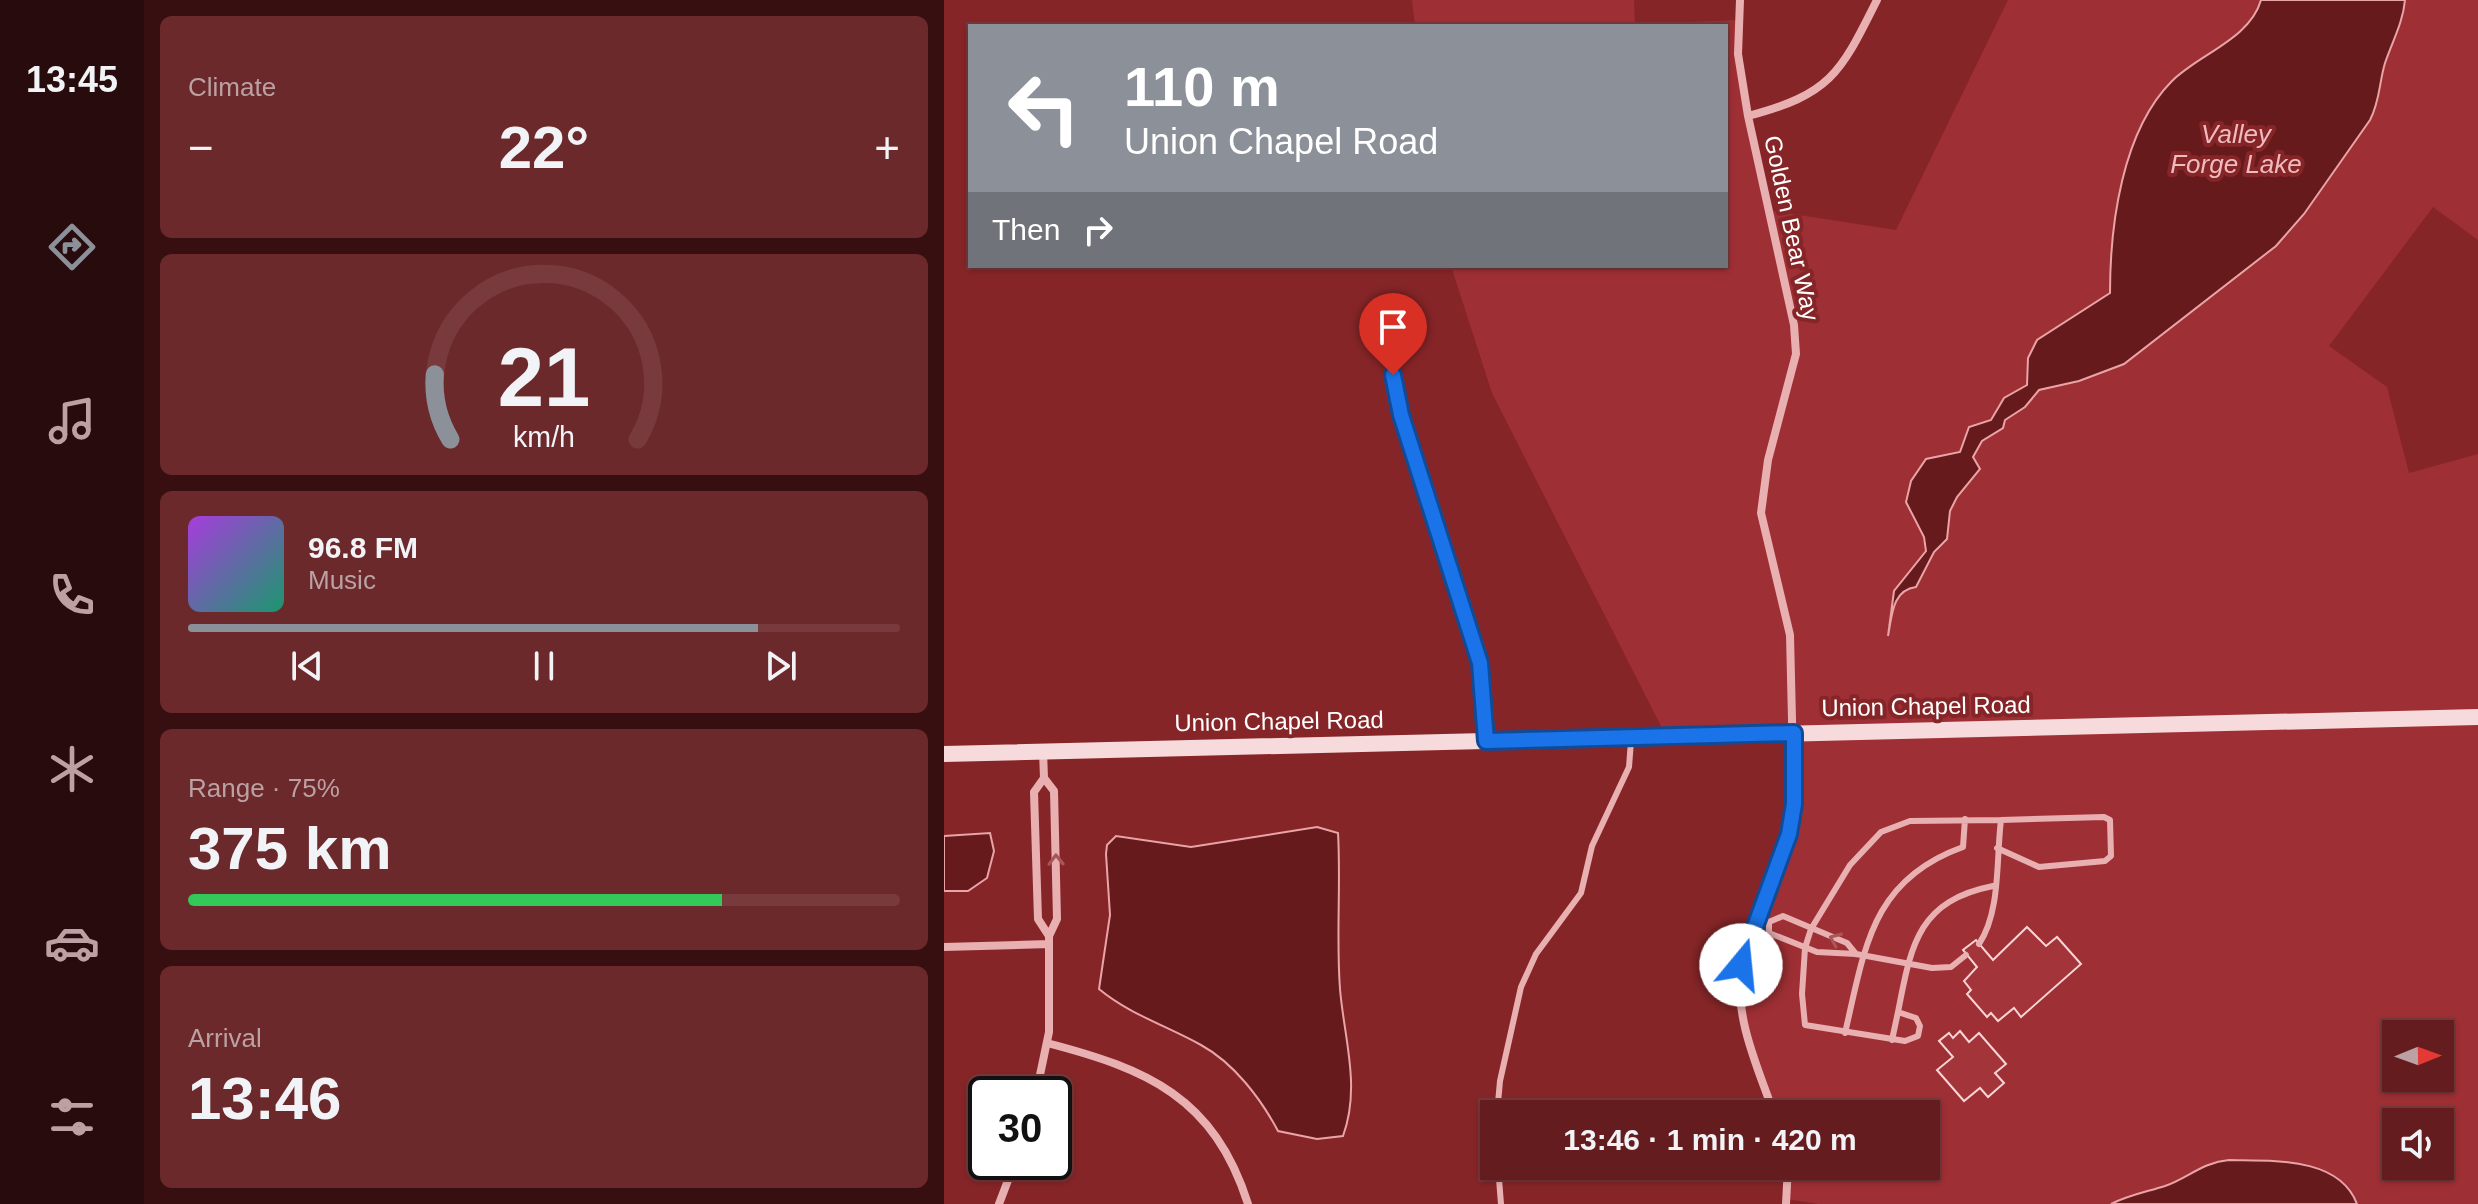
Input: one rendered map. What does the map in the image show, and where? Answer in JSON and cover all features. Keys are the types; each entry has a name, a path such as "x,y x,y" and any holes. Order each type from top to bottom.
{"main road":[{"name":"Union Chapel Road","path":"944,754 2478,717"}],"street":[{"name":"Golden Bear Way","path":"1740,0 1738,54 1748,116 1795,340 1790,379 1768,460 1761,513 1790,635 1794,804 1789,834 1756,916 1741,965 1739,1010 1769,1100"},
{"path":"1748,116 1789,105 1822,88 1852,50 1877,0"},
{"path":"1393,375 1401,415 1480,663 1486,741"},
{"path":"1040,1076 1047,1043 1049,940 1057,919 1054,791 1044,778 1043,751"},
{"path":"1044,778 1034,792 1037,903 1038,919 1049,940"},
{"path":"944,947 1049,940"},
{"path":"1047,1043 1112,1060 1167,1086 1213,1131 1230,1159 1248,1204"},
{"path":"999,1204 1008,1180"},
{"path":"1786,1204 1787,1180"}],"lane":[{"path":"1498,1100 1502,1066 1521,987 1536,954 1581,893 1592,846 1629,767 1631,737"},
{"path":"1898,1012 1916,1018 1920,1026 1918,1036 1905,1041 1892,1040 1805,1025 1802,994 1805,948 1811,929 1850,865 1881,832 1910,821 2104,817 2110,820 2111,856 2105,861 2039,867 1997,848"},
{"path":"1845,1033 1860,955 1873,923 1900,883 1940,855 1963,847 1965,819"},
{"path":"1979,944 1991,926 2001,820"},
{"path":"1892,1040 1915,937 1937,912 1967,891 1993,886"},
{"path":"1756,916 1769,922 1783,916 1847,943 1860,955"},
{"path":"1769,922 1769,933 1805,948 1842,956 1860,955 1907,965 1951,967 1966,955"},
{"path":"1499,1180 1501,1204"}],"shaded area":[{"path":"1412,0 1634,0 1635,24 1415,24"},
{"path":"2008,0 2478,0 2478,240 2433,207 2329,346 2387,387 2409,473 2478,454 2478,1204 1818,1204 1787,1199 1788,1180 1940,1180 1940,1100 1769,1100 1746,1034 1741,965 1789,834 1794,733 1666,736 1492,393 1452,268 1728,268 1728,24 1635,24 1739,20 1738,54 1767,210 1896,230"}],"water":[{"name":"Valley Forge Lake","path":"2261,0 2405,0 2370,120 2304,214 2276,246 2124,364 2079,381 2039,390 2025,407 2005,420 2003,428 1982,441 1973,457 1980,469 1957,497 1950,511 1947,539 1934,552 1916,587 1902,593 1898,599 1892,612 1888,636 1894,591 1926,551 1924,537 1906,502 1911,481 1926,459 1960,452 1969,427 1991,420 2004,398 2027,385 2028,358 2037,340 2110,293 2116,209 2130,152 2141,126 2172,81 2235,36 2255,14"},
{"path":"1317,827 1338,833 1339,970 1350,1062 1351,1099 1343,1136 1317,1139 1278,1131 1255,1094 1225,1062 1201,1045 1135,1013 1099,989 1110,915 1107,845 1116,836 1191,847"},
{"path":"990,833 994,851 987,878 968,891 944,891 944,836"},
{"path":"2229,1160 2283,1162 2320,1169 2348,1188 2357,1204 2111,1204 2165,1186 2211,1164"}],"building":[{"path":"2027,927 2046,946 2057,937 2081,964 2021,1017 2014,1008 1998,1021 1991,1013 1987,1017 1967,994 1971,990 1964,981 1977,967 1963,950 1976,940 1993,960"},
{"path":"1960,1031 1969,1042 1979,1033 2006,1064 1995,1073 2004,1083 1988,1097 1980,1088 1964,1101 1937,1070 1953,1057 1939,1041 1949,1033 1953,1038"}],"route":[{"path":"1393,375 1401,415 1472,631 1483,679 1486,741 1794,733 1796,772 1789,834 1756,916 1741,965"}]}
